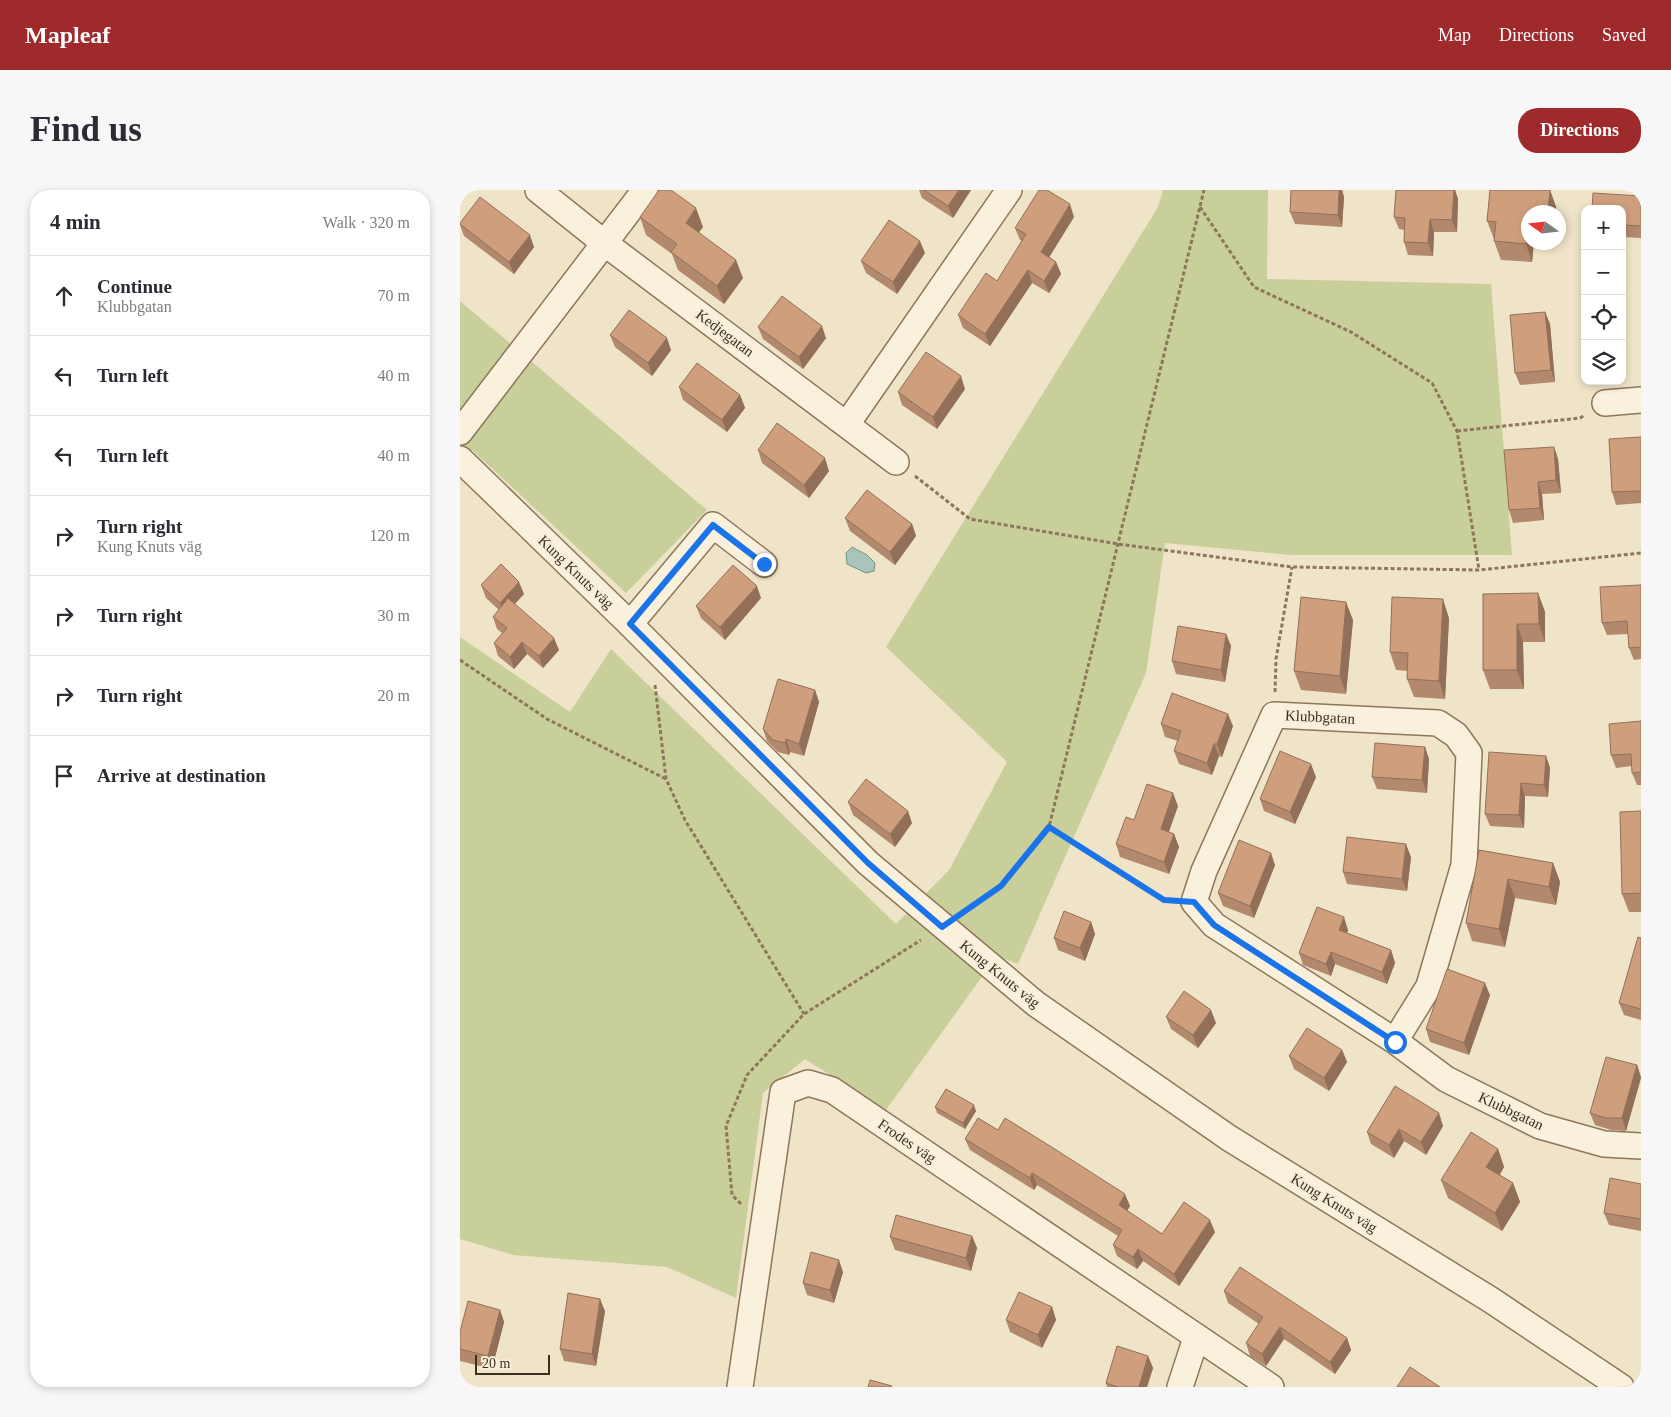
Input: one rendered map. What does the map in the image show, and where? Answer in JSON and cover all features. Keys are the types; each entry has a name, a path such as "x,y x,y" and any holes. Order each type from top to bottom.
{"street":[{"name":"Kedjegatan","path":"538,190 603,242 896,462"},
{"path":"460,432 603,242 645,190"},
{"path":"847,424 1009,190"},
{"path":"1605,403 1641,400"},
{"name":"Kung Knuts väg","path":"460,460 630,624 868,863 1036,1004 1229,1138 1491,1300 1622,1387"},
{"path":"630,624 713,525 764,564"},
{"name":"Klubbgatan","path":"1395,1042 1429,986 1464,865 1469,754 1456,735 1438,723 1274,715 1204,870 1194,902 1214,925 1395,1042 1446,1079 1540,1126 1604,1144 1641,1146"},
{"name":"Frodes väg","path":"740,1387 784,1092 808,1083 832,1090 1271,1387"},
{"path":"1180,1387 1196,1338"}],"path":[{"path":"764,1227 732,1195 726,1126 747,1075 804,1014 942,927 1001,886 1049,827 1204,190"},
{"path":"1200,207 1254,287 1351,332 1432,382 1457,431 1479,570"},
{"path":"1457,431 1580,418 1605,403"},
{"path":"896,462 970,519 1118,544 1292,567 1479,570 1641,553"},
{"path":"1274,715 1276,659 1292,567"},
{"path":"460,660 547,719 666,779"},
{"path":"654,682 666,779 684,820 804,1014"},
{"path":"1049,827 1164,900 1194,902"}],"green space":[{"path":"1163,190 1268,190 1267,279 1491,284 1512,555 1290,555 1165,543 1146,673 1018,964 997,956 886,1110 805,1059 763,1093 736,1298 667,1267 513,1255 460,1239 460,637 570,712 611,649 896,924 949,870 1007,762 886,647 1158,207"},
{"path":"460,301 707,510 626,593 472,450 460,471"}],"water":[{"path":"852,547 867,555 875,563 874,571 866,573 847,564 846,553"}],"building":[{"path":"659,190 671,190 696,208 686,223 736,260 717,286 671,252 677,244 640,217"},
{"path":"924,190 959,190 948,206"},
{"path":"1039,190 1047,190 1070,204 1041,252 1056,262 1044,281 1028,270 985,334 958,315 986,273 997,281 1026,234 1015,228"},
{"path":"1291,190 1339,190 1338,215 1290,212"},
{"path":"1396,190 1454,190 1452,220 1430,219 1428,243 1404,242 1405,218 1394,217"},
{"path":"1490,190 1550,190 1549,205 1521,205 1521,244 1494,241 1496,222 1487,221"},
{"path":"1593,193 1641,196 1641,226 1626,225 1626,205 1592,205"},
{"path":"480,197 530,235 509,262 460,224"},
{"path":"889,220 920,241 893,282 861,261"},
{"path":"782,296 822,326 799,357 758,327"},
{"path":"629,310 667,338 648,363 610,335"},
{"path":"1545,312 1551,370 1515,373 1510,315"},
{"path":"926,352 961,376 933,417 898,392"},
{"path":"697,363 740,395 722,420 679,387"},
{"path":"777,423 825,458 804,485 758,450"},
{"path":"1641,437 1641,491 1612,492 1609,439"},
{"path":"1554,447 1556,480 1538,482 1540,508 1509,510 1504,450"},
{"path":"867,490 912,524 890,552 845,518"},
{"path":"501,564 519,582 500,603 481,585"},
{"path":"733,565 757,586 720,627 696,606"},
{"path":"1641,585 1641,647 1629,648 1627,621 1602,623 1600,587"},
{"path":"1538,593 1539,624 1517,624 1517,670 1483,670 1483,594"},
{"path":"1301,597 1346,602 1340,676 1294,671"},
{"path":"1392,597 1443,599 1439,681 1407,679 1408,653 1390,652"},
{"path":"508,598 554,638 539,656 522,642 510,657 494,643 507,628 493,617"},
{"path":"1178,626 1226,634 1221,670 1172,661"},
{"path":"778,679 815,690 799,744 786,739 785,743 773,740 763,729"},
{"path":"1172,693 1228,714 1217,744 1214,744 1207,763 1174,751 1181,731 1161,724"},
{"path":"1641,721 1641,772 1632,773 1631,754 1611,755 1609,724"},
{"path":"1375,743 1425,747 1422,780 1372,777"},
{"path":"1280,751 1311,764 1290,812 1260,799"},
{"path":"1489,752 1546,756 1544,785 1521,783 1519,815 1485,814"},
{"path":"866,779 908,811 890,834 848,802"},
{"path":"1147,784 1173,793 1161,829 1174,834 1164,862 1116,844 1126,817 1134,820"},
{"path":"1641,811 1641,893 1622,894 1620,812"},
{"path":"1347,837 1406,844 1402,879 1343,872"},
{"path":"1239,840 1271,853 1250,906 1218,893"},
{"path":"1479,850 1553,863 1549,887 1508,879 1499,929 1466,923"},
{"path":"1317,907 1344,917 1339,930 1391,950 1382,972 1331,952 1326,964 1299,953"},
{"path":"1064,911 1091,922 1080,948 1054,938"},
{"path":"1638,937 1641,938 1641,1009 1619,1003"},
{"path":"1447,969 1485,983 1464,1043 1426,1029"},
{"path":"1184,991 1211,1010 1193,1035 1166,1017"},
{"path":"1307,1028 1342,1050 1324,1078 1289,1056"},
{"path":"1606,1057 1637,1065 1622,1118 1606,1118 1590,1113"},
{"path":"1395,1086 1439,1113 1421,1142 1399,1129 1389,1145 1367,1132"},
{"path":"946,1089 974,1105 963,1123 935,1107"},
{"path":"978,1118 998,1130 1005,1118 1050,1146 1125,1194 1119,1205 1162,1234 1184,1202 1210,1220 1174,1274 1138,1249 1133,1257 1113,1245 1122,1230 1032,1173 1030,1178 965,1139"},
{"path":"1471,1132 1498,1149 1486,1167 1513,1183 1495,1213 1441,1180"},
{"path":"1610,1178 1641,1184 1641,1219 1604,1213"},
{"path":"896,1215 972,1236 966,1258 890,1237"},
{"path":"811,1252 839,1260 830,1290 803,1283"},
{"path":"1240,1267 1347,1338 1330,1362 1280,1327 1262,1354 1246,1343 1263,1317 1224,1291"},
{"path":"1019,1292 1052,1307 1038,1335 1006,1320"},
{"path":"568,1293 600,1299 592,1354 560,1349"},
{"path":"468,1301 500,1310 488,1356 460,1349 460,1332"},
{"path":"1117,1346 1148,1356 1139,1387 1118,1387 1106,1383"},
{"path":"1410,1367 1440,1387 1397,1387"},
{"path":"870,1380 892,1386 868,1387"}],"route":[{"path":"764,564 713,525 630,624 868,863 942,927 1001,886 1049,827 1164,900 1194,902 1214,925 1395,1042"}]}
